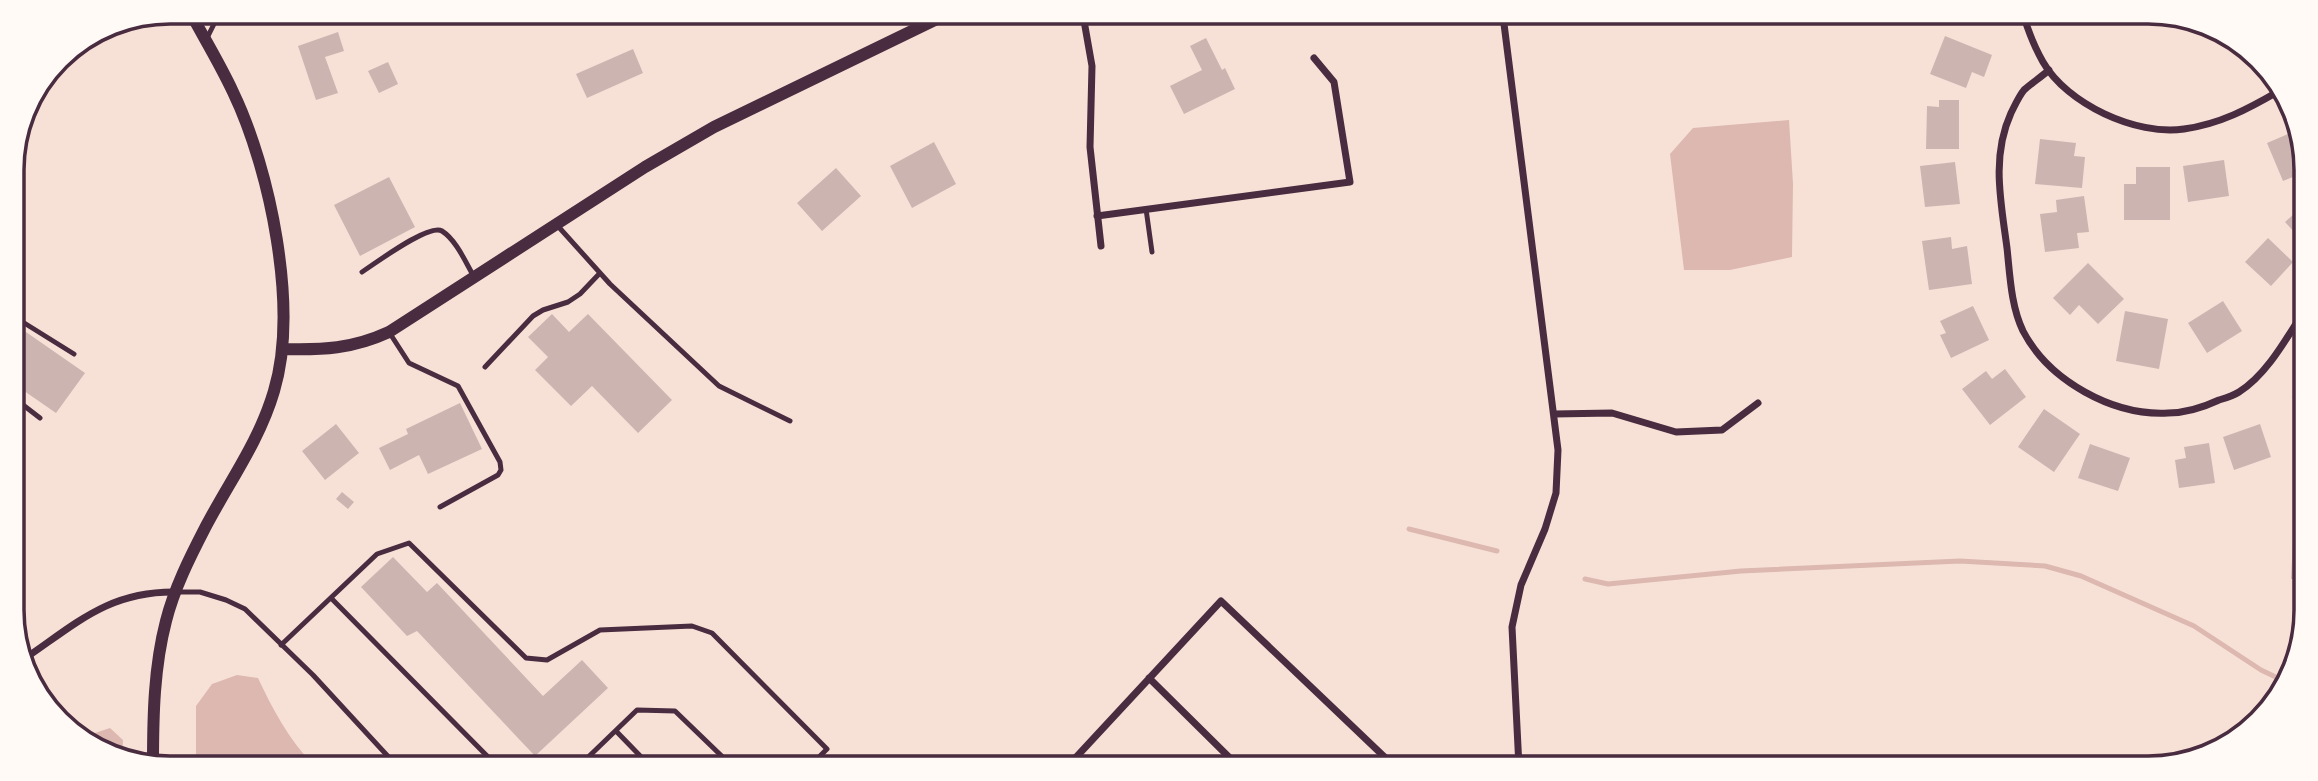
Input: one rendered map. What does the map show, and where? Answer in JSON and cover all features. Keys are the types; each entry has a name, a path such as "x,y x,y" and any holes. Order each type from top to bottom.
{"street":[{"path":"1504,24 1558,450 1556,493 1545,529 1521,585 1512,627 1518,756"},
{"path":"2027,24 2044,64 2066,90 2090,106 2119,120 2151,128 2182,130 2213,123 2246,111 2272,95"},
{"path":"153,755 153,712 166,621 176,592 206,527 251,449 275,390 283,349 284,308 278,255 258,159 233,93 197,25"},
{"path":"283,349 328,350 360,343 389,332 645,167 714,127 925,25"},
{"path":"1085,25 1092,66 1090,147 1101,246"},
{"path":"1097,216 1350,182 1334,82 1314,58"},
{"path":"2049,70 2022,92 2012,110 2002,134 1998,182 2014,306 2023,330 2034,348 2054,369 2081,390 2140,412 2170,413 2204,407 2239,392 2263,369 2294,327"},
{"path":"1554,414 1612,412 1676,432 1722,430 1758,403"},
{"path":"31,654 117,599 154,591 176,592"},
{"path":"1077,756 1221,601 1384,756"},
{"path":"1149,678 1228,756"}],"lane":[{"path":"205,41 213,25"},
{"path":"1146,209 1152,252"},
{"path":"556,224 600,273 719,386 790,421"},
{"path":"362,272 411,240 434,229 440,229 453,242 475,278"},
{"path":"485,367 533,316 568,302 580,294 600,273"},
{"path":"25,323 74,354"},
{"path":"389,332 409,363 458,386 500,462 501,470 498,475 440,507"},
{"path":"24,406 40,418"},
{"path":"281,645 377,554 409,543 526,658 547,660 600,630 692,626 712,633 827,749 820,756"},
{"path":"176,592 200,592 245,609 313,675 388,756"},
{"path":"331,598 487,756"},
{"path":"591,756 637,710 675,711 722,756"},
{"path":"616,731 640,756"}],"shaded area":[{"path":"1789,120 1793,184 1792,257 1730,270 1684,270 1670,154 1693,128"},
{"path":"237,675 258,678 282,723 306,756 196,756 196,706 212,684"},
{"path":"110,728 123,740 123,748 106,741 93,734"}],"building":[{"path":"338,32 344,51 325,57 338,93 316,100 298,46"},
{"path":"1945,36 1992,55 1984,77 1972,72 1966,88 1930,74"},
{"path":"1206,38 1235,89 1184,114 1170,86 1202,70 1190,46"},
{"path":"633,49 643,73 587,98 576,74"},
{"path":"388,62 398,84 379,93 368,71"},
{"path":"1939,100 1959,100 1959,149 1926,149 1927,106 1939,107"},
{"path":"2289,133 2294,177 2283,181 2267,143"},
{"path":"2040,139 2076,143 2074,156 2085,157 2082,188 2035,184"},
{"path":"934,142 956,184 912,208 890,166"},
{"path":"2224,160 2229,196 2188,202 2183,166"},
{"path":"1955,162 1960,204 1925,207 1920,166"},
{"path":"2136,167 2170,167 2170,220 2124,220 2124,184 2136,184"},
{"path":"836,168 861,196 822,231 797,203"},
{"path":"389,177 415,227 360,256 334,205"},
{"path":"2084,196 2089,232 2077,233 2079,248 2045,252 2040,214 2057,212 2056,200"},
{"path":"2294,214 2294,232 2285,222"},
{"path":"1951,237 1952,249 1967,246 1972,284 1929,290 1922,241"},
{"path":"2268,238 2293,262 2271,286 2245,262"},
{"path":"2088,263 2124,299 2098,324 2079,305 2070,315 2053,298"},
{"path":"2223,301 2242,331 2207,353 2188,323"},
{"path":"1973,306 1989,340 1951,358 1940,335 1946,333 1940,321"},
{"path":"2125,311 2168,319 2159,369 2116,361"},
{"path":"552,314 569,332 588,314 672,400 638,433 592,386 571,406 535,370 548,357 528,337"},
{"path":"25,331 85,373 56,413 24,391"},
{"path":"2005,369 2026,397 1990,425 1962,389 1986,371 1992,379"},
{"path":"460,403 482,449 428,474 419,455 390,470 379,448 408,434 406,429"},
{"path":"2044,409 2080,434 2054,472 2018,447"},
{"path":"336,424 359,453 325,480 302,451"},
{"path":"2260,424 2271,457 2234,470 2223,437"},
{"path":"2209,443 2215,483 2179,488 2175,460 2186,458 2184,447"},
{"path":"2090,444 2130,458 2118,491 2078,478"},
{"path":"342,492 354,502 348,509 336,499"},
{"path":"2293,540 2294,540 2294,579 2291,579"},
{"path":"393,557 427,592 437,583 543,696 582,660 608,688 535,756 417,631 407,636 361,587"}],"waterway":[{"path":"1409,529 1497,551"},
{"path":"1585,579 1608,584 1741,571 1960,561 2045,566 2081,576 2194,626 2277,677"}]}
